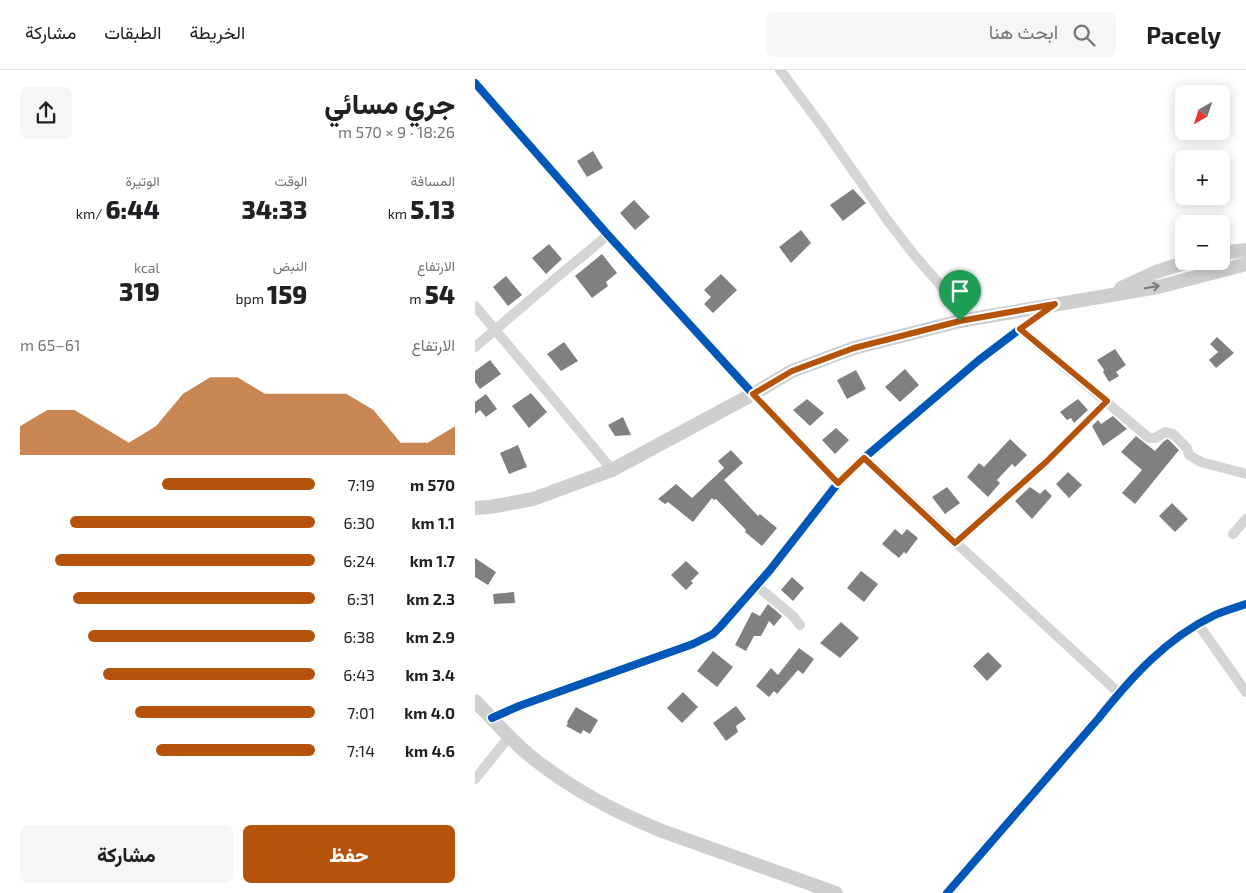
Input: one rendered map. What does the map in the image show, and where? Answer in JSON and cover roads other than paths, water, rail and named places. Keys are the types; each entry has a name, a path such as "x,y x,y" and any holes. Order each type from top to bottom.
{"main road":[{"path":"1230,252 1246,250"},
{"path":"475,508 533,499 612,470 792,371 854,348 960,321 1157,287 1246,264"},
{"path":"1104,295 1156,272 1175,266"},
{"path":"475,701 529,755 590,797 662,831 835,893"}],"street":[{"path":"780,70 887,220 943,288 957,308 960,321"},
{"path":"475,83 608,235 753,394 838,483"},
{"path":"475,347 608,235"},
{"path":"491,718 713,634 757,586 838,483 864,458 979,360 1055,304"},
{"path":"475,306 612,470"},
{"path":"1020,329 1149,438 1155,438 1166,432 1173,434 1187,448 1189,455 1195,459 1246,474"},
{"path":"955,543 1046,462 1107,401"},
{"path":"864,458 1119,693"},
{"path":"1233,534 1246,519"},
{"path":"757,586 793,616 800,625"},
{"path":"947,893 1119,693 1164,648 1198,624 1246,604"},
{"path":"1198,624 1246,692"},
{"path":"475,779 509,737"}]}
